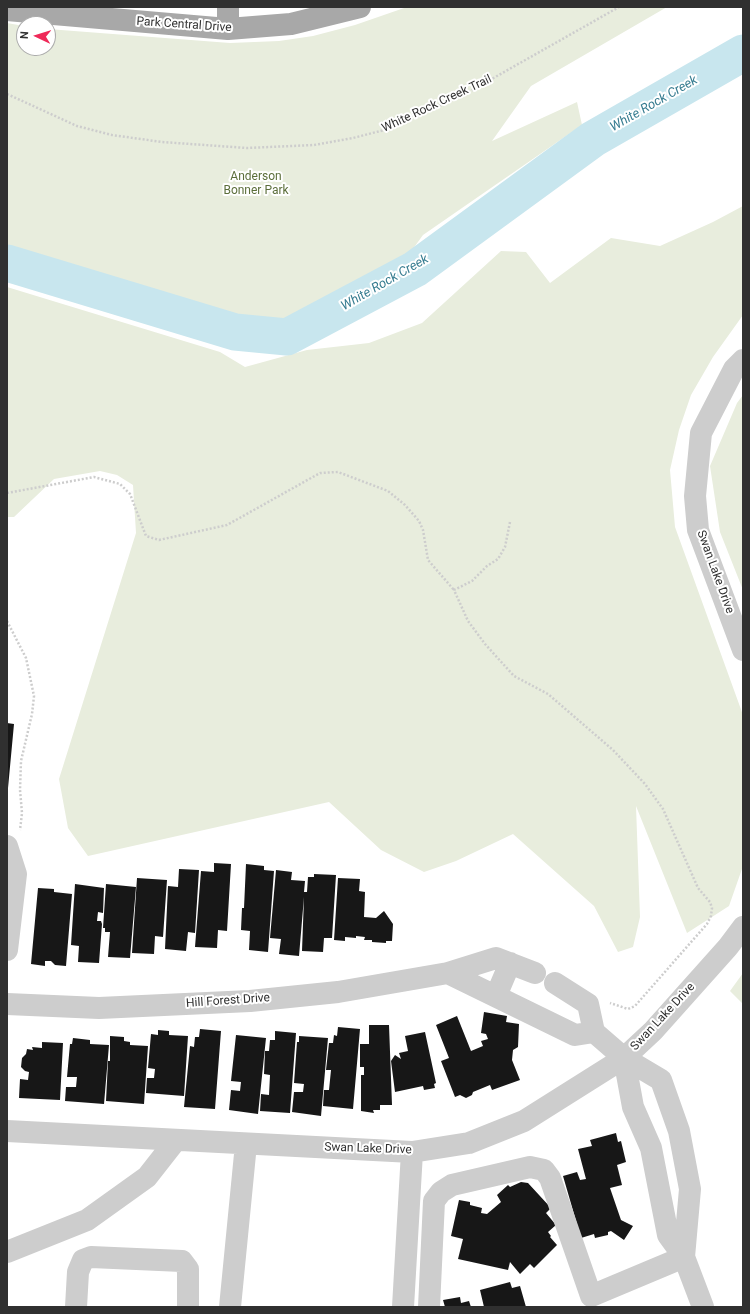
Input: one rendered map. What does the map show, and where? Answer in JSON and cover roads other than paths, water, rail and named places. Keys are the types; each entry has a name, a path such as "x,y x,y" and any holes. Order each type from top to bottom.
{"main road":[{"path":"228,7 228,29"},
{"name":"Park Central Drive","path":"7,10 228,29 291,24 360,7"}],"street":[{"name":"Swan Lake Drive","path":"743,360 734,369 701,433 695,496 698,530 743,650"},
{"path":"7,950 16,874 8,848"},
{"name":"Swan Lake Drive","path":"7,1131 412,1152 469,1143 524,1121 624,1058 653,1031 728,947 743,927"},
{"name":"Hill Forest Drive","path":"7,1004 99,1008 250,1001 338,992 448,973 496,958 535,973"},
{"path":"496,996 510,963"},
{"path":"448,973 575,1035 594,1032"},
{"path":"555,983 588,1004 594,1032 624,1058 661,1080 679,1131 690,1189 684,1257"},
{"path":"624,1058 633,1107 650,1148 668,1235 684,1257 703,1307"},
{"path":"7,1252 87,1220 147,1177 176,1140"},
{"path":"230,1307 246,1144"},
{"path":"404,1307 412,1152"},
{"path":"429,1307 434,1201 441,1192 452,1185 530,1167 544,1170 550,1178 591,1296 684,1257"},
{"path":"76,1307 78,1272 83,1260 91,1257 182,1261 188,1269 188,1307"}],"waterway":[{"name":"White Rock Creek","path":"7,263 235,332 287,337 415,269 593,139 743,53"}],"park label":[{"name":"Anderson Bonner Park","path":"256,184"}]}
